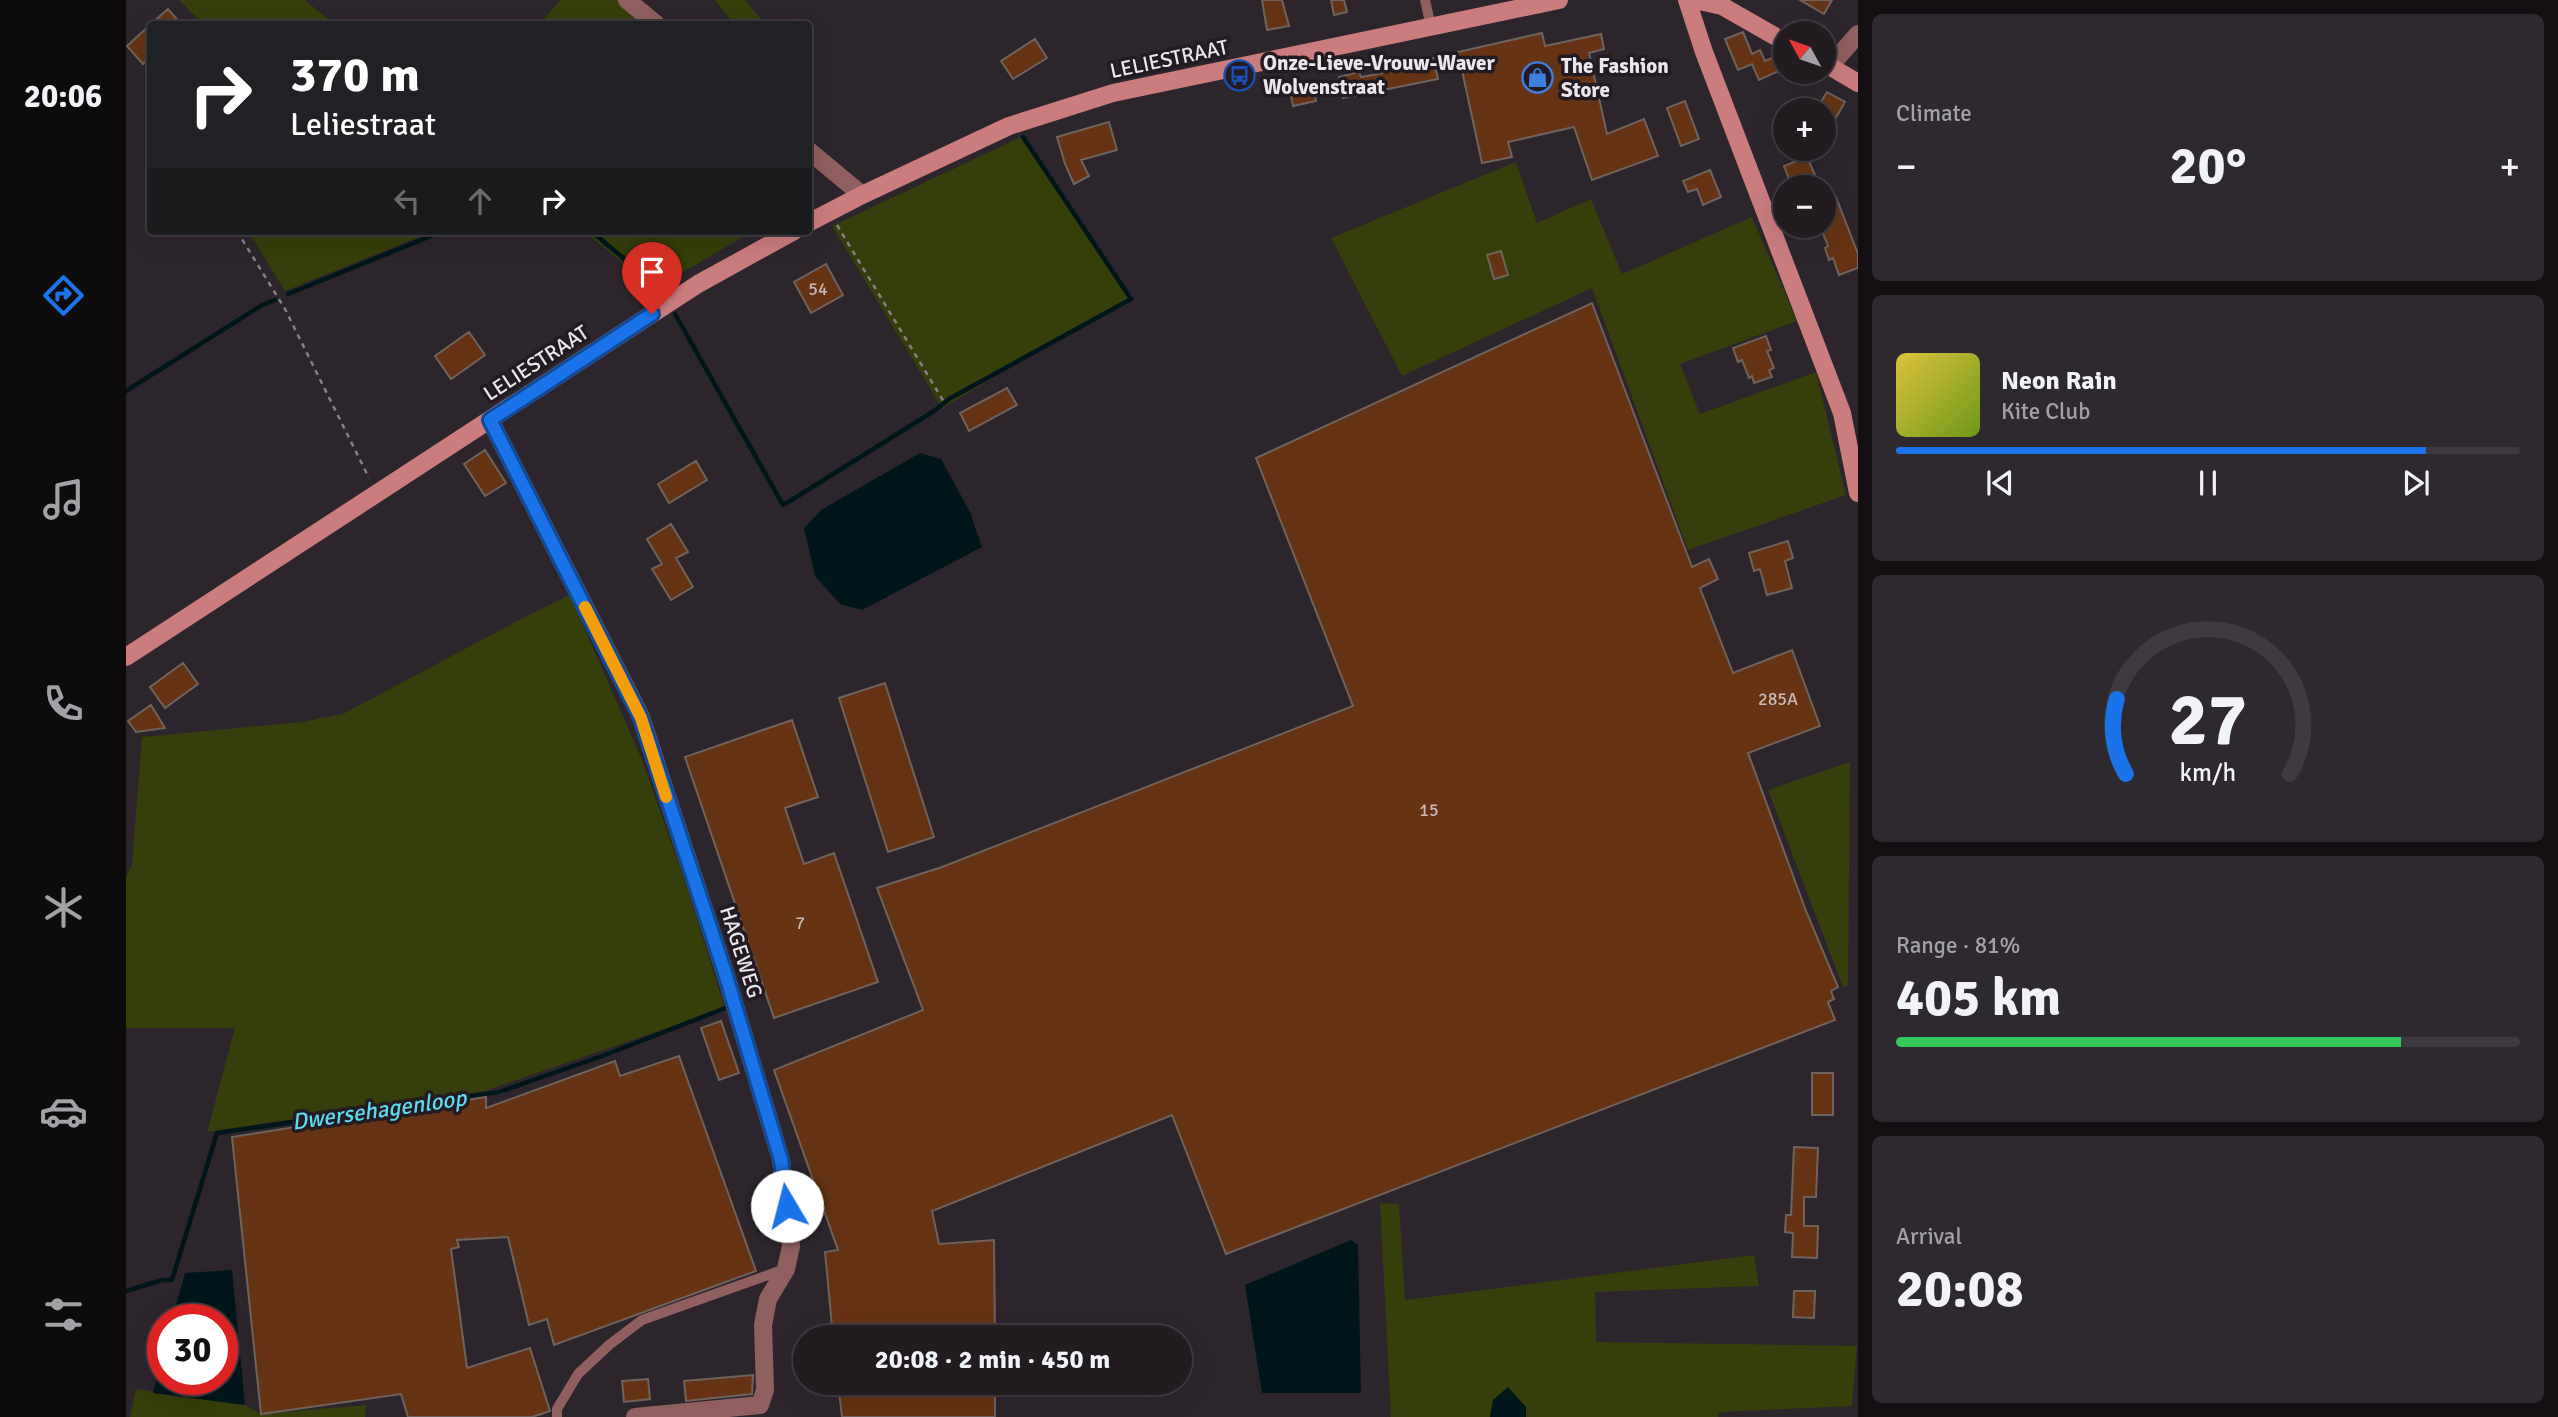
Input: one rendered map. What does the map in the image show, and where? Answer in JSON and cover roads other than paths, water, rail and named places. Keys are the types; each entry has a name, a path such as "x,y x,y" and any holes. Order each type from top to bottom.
{"street":[{"path":"627,0 652,21"},
{"name":"LELIESTRAAT","path":"812,221 1009,126 1113,93 1559,0"},
{"path":"1687,0 1704,52 1842,413 1858,493"},
{"path":"1695,0 1722,6 1773,35"},
{"path":"1836,56 1858,34"},
{"path":"1836,70 1858,83"},
{"path":"812,153 862,195"},
{"name":"LELIESTRAAT","path":"126,657 698,284 787,235"},
{"name":"HAGEWEG","path":"490,420 641,718 726,976 781,1160 791,1246 786,1269 768,1299 763,1325 765,1390 760,1405 635,1417"}],"lane":[{"path":"1425,0 1431,27"},
{"path":"557,1417 556,1409 578,1374 609,1345 642,1320 688,1306 786,1269"}],"water":[{"path":"920,453 941,459 970,512 982,547 862,610 840,604 815,576 804,528 821,510"},
{"path":"1351,1240 1358,1245 1361,1393 1262,1393 1245,1285"},
{"path":"232,1270 235,1304 176,1304 185,1273"},
{"path":"238,1332 245,1405 168,1395 238,1395"},
{"path":"1508,1387 1526,1407 1526,1417 1490,1417 1493,1400"}],"waterway":[{"path":"675,314 783,505 949,399 1131,299 1023,137"},
{"path":"288,294 433,235"},
{"path":"596,235 660,292"},
{"path":"126,391 262,305 275,300"},
{"name":"Dwersehagenloop","path":"126,1291 162,1280 172,1280 217,1133 499,1092 605,1055 728,1007"}],"place":[{"name":"Onze-Lieve-Vrouw-Waver Wolvenstraat","path":"1240,75"},
{"name":"The Fashion Store","path":"1538,78"}]}
